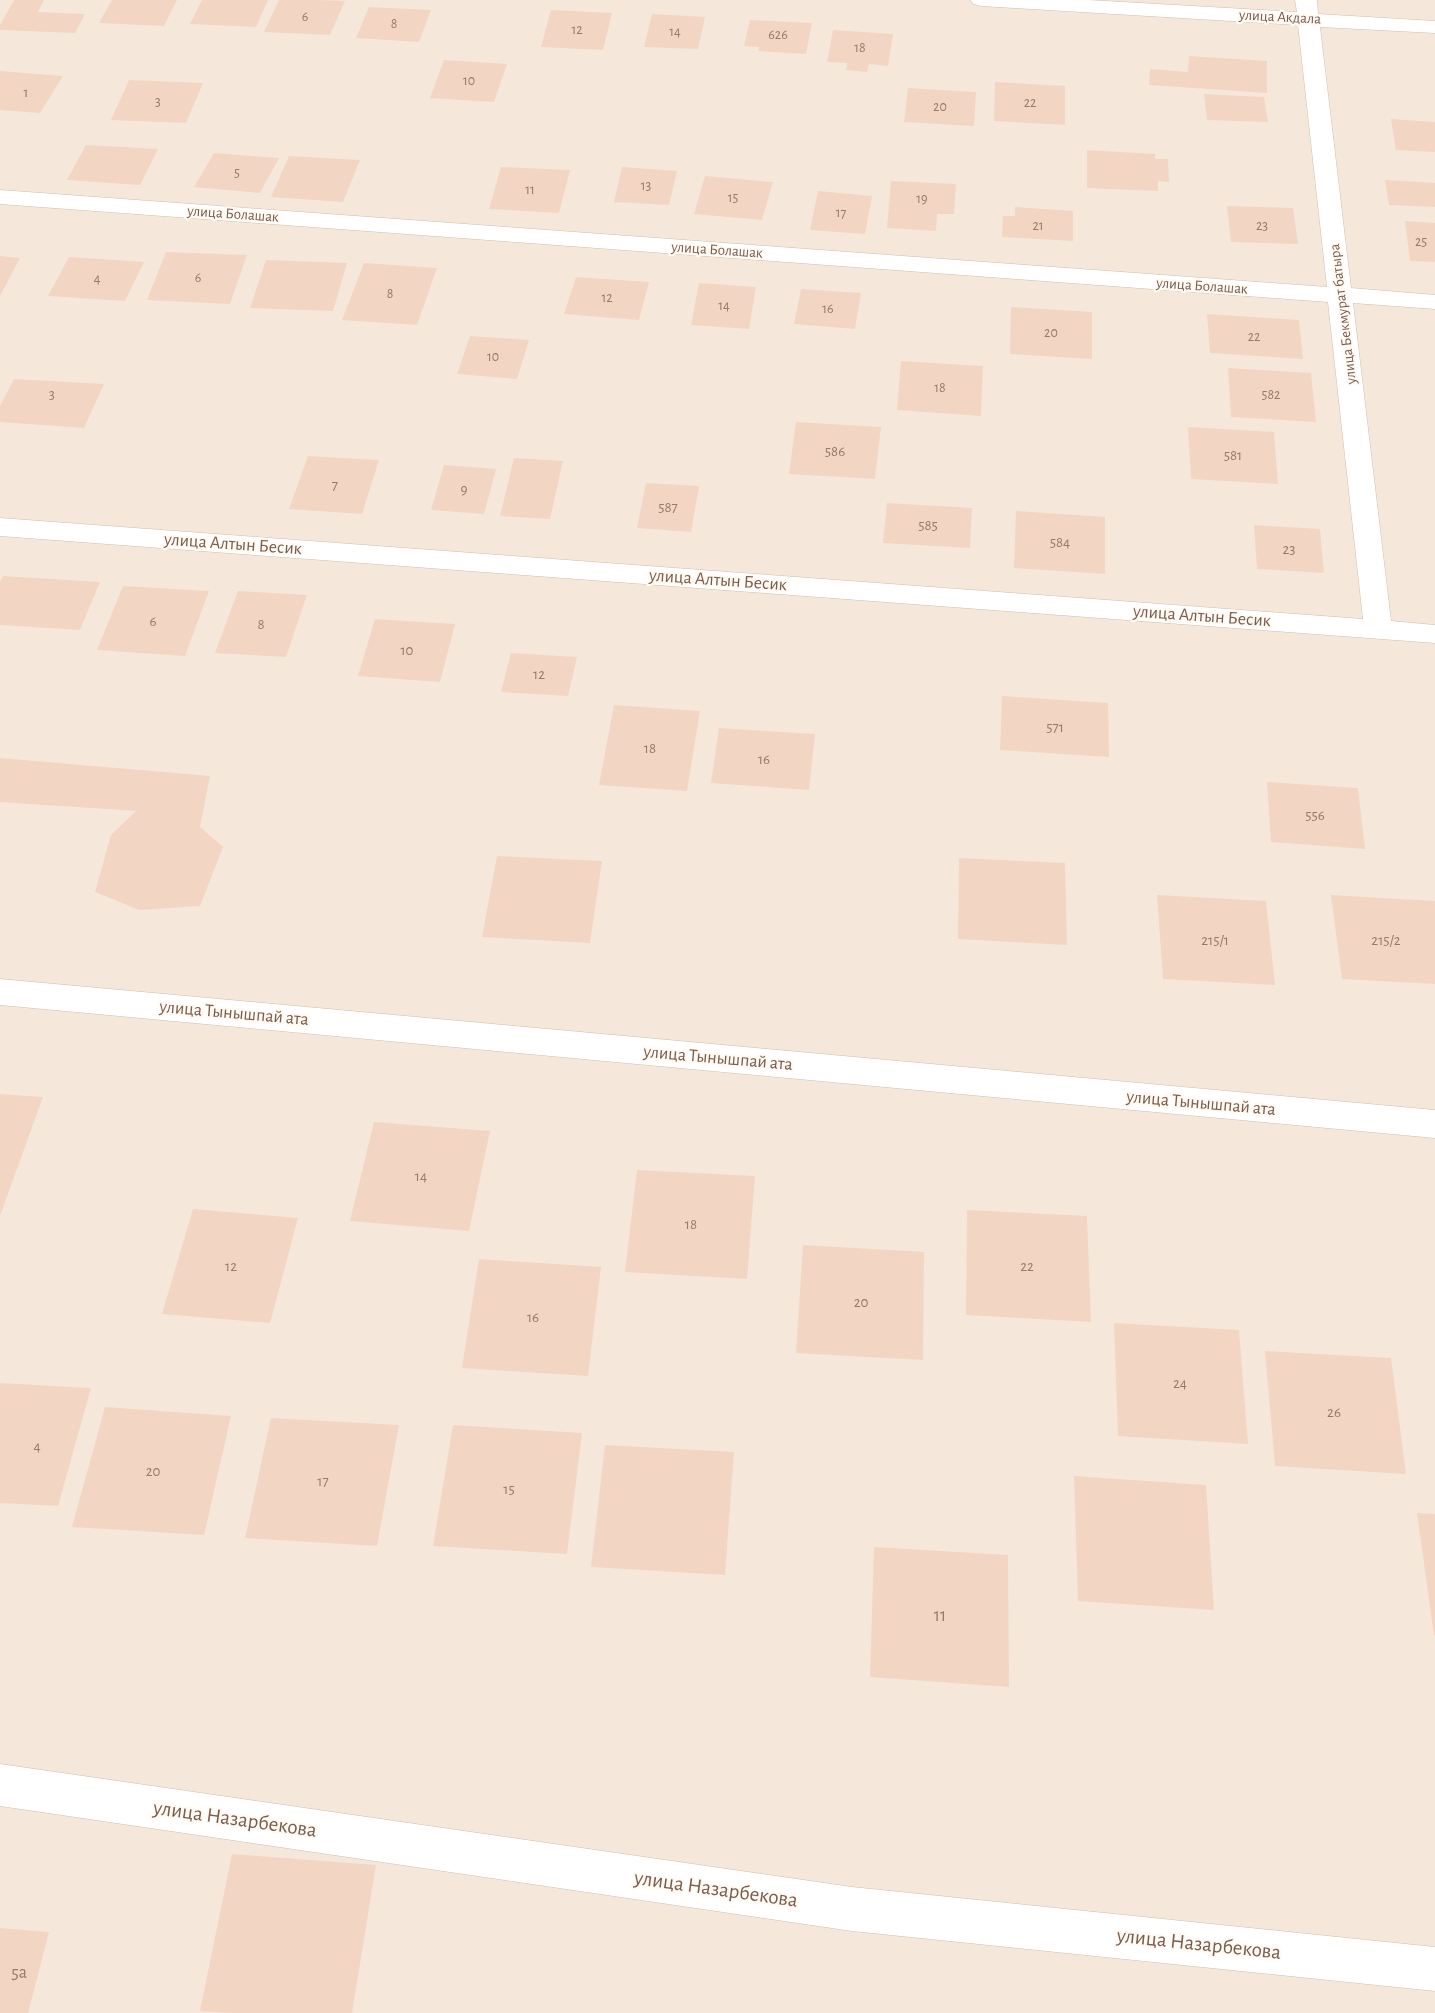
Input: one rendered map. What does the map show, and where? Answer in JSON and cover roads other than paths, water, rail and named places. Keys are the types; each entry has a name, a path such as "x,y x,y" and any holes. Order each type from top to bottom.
{"street":[{"name":"улица Акдала","path":"981,0 1306,9 1435,27"},
{"name":"улица Бекмурат батыра","path":"1306,9 1378,629"},
{"name":"улица Болашак","path":"0,197 1435,302"},
{"name":"улица Алтын Бесик","path":"0,527 1435,634"},
{"name":"улица Тынышпай ата","path":"0,992 1435,1124"},
{"name":"улица Назарбекова","path":"0,1785 852,1909 1435,1968"}]}
